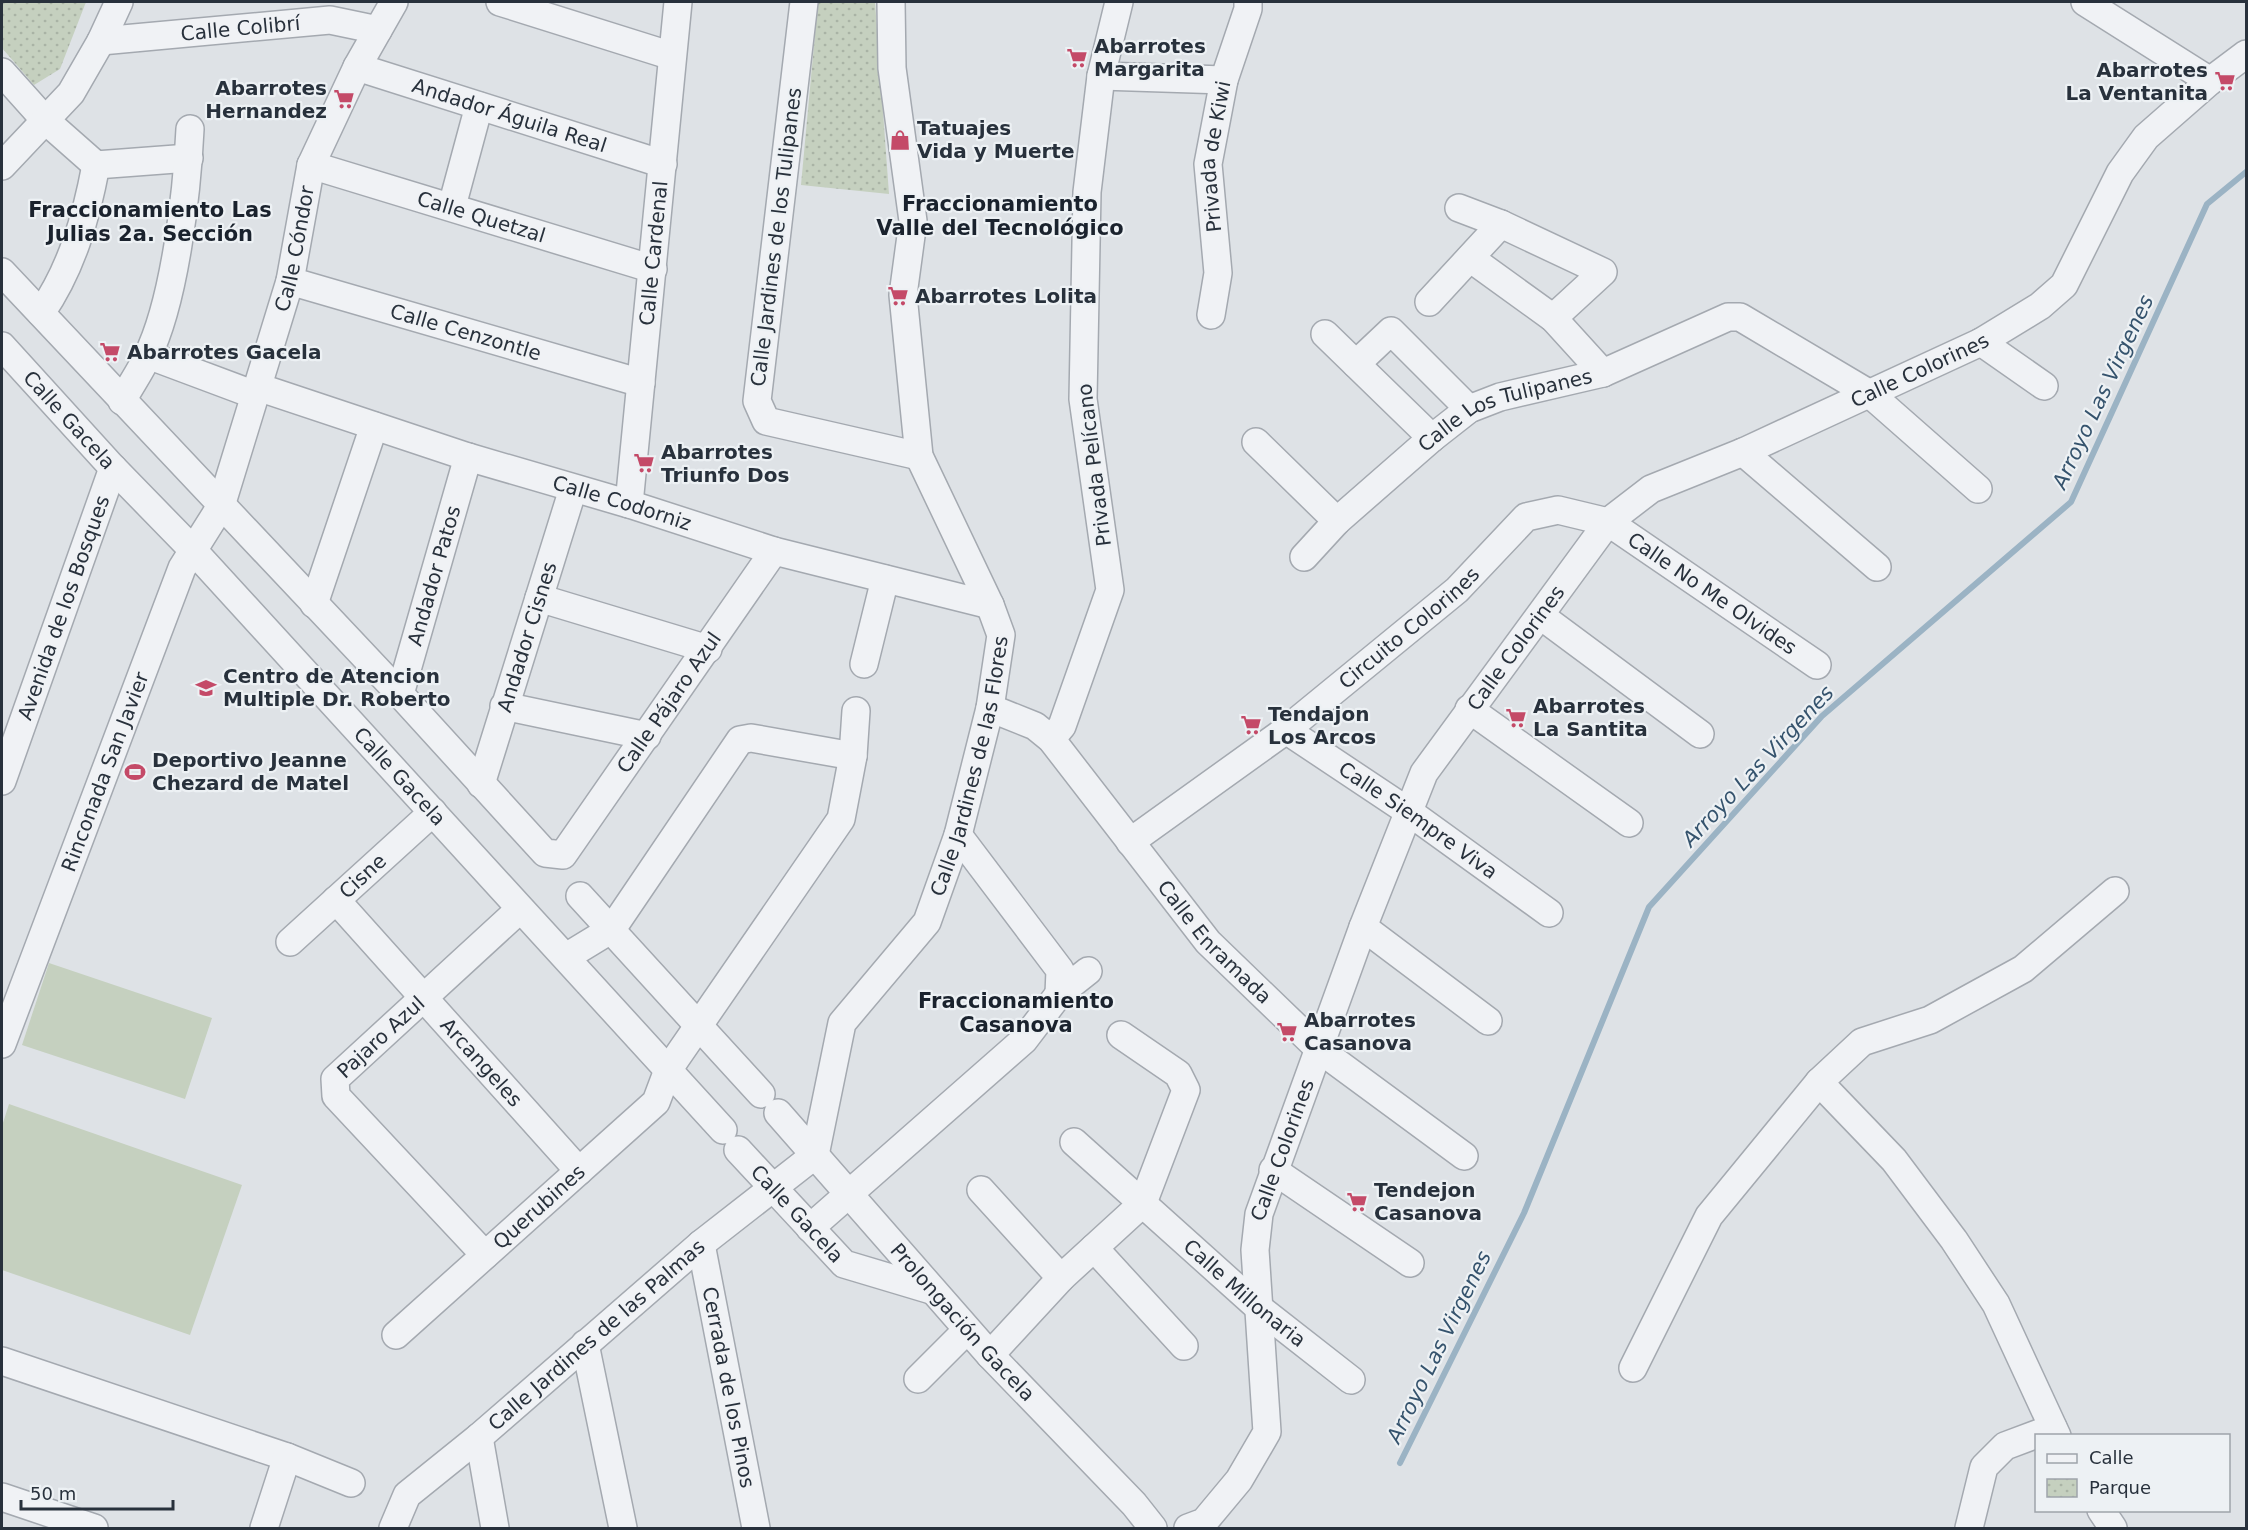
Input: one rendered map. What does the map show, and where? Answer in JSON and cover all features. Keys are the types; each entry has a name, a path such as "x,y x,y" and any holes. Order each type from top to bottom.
{"street":[{"path":"2,166 71,93 101,41 119,2"},
{"path":"500,2 672,56"},
{"name":"Calle Cardenal","path":"629,504 678,2"},
{"name":"Calle Jardines de los Tulipanes","path":"804,2 757,401 766,421 919,456"},
{"name":"Calle Jardines de las Flores","path":"815,1155 842,1023 927,922 958,835 990,708 1001,635 990,605 919,456 903,295 913,221 892,68 891,2"},
{"name":"Privada Pelícano","path":"1051,739 1062,726 1110,590 1083,399 1087,192 1101,76 1119,2"},
{"name":"Privada de Kiwi","path":"1211,315 1218,273 1208,164 1224,80 1248,9 1248,2"},
{"path":"2085,2 2210,81"},
{"name":"Calle Colibrí","path":"101,41 330,20 385,11"},
{"name":"Calle Cóndor","path":"221,506 290,281 311,165 385,11"},
{"name":"Calle Colorines","path":"1188,1528 1204,1522 1239,1480 1267,1432 1255,1250 1259,1214 1273,1170 1320,1050 1363,927 1424,773 1469,709 1541,616 1608,522 1651,489 1743,452 1981,342 2040,306 2064,285 2120,173 2146,137 2210,81 2247,54"},
{"name":"Andador Águila Real","path":"357,67 663,164"},
{"path":"2,72 45,120 96,165 189,158"},
{"path":"1101,76 1224,80"},
{"path":"452,206 479,106"},
{"path":"122,401 148,355 168,297 189,158 190,129"},
{"path":"41,313 60,285 86,218 96,165"},
{"name":"Calle Quetzal","path":"311,165 653,269"},
{"path":"1459,208 1501,224 1603,272 1553,318"},
{"path":"1430,302 1501,224"},
{"path":"1470,258 1553,318 1603,373"},
{"path":"2,272 400,694 481,784"},
{"name":"Calle Cenzontle","path":"290,281 641,383"},
{"name":"Calle Los Tulipanes","path":"1304,557 1337,521 1432,438 1469,409 1500,397 1603,373 1728,317 1740,317 1870,394"},
{"path":"1356,364 1391,331 1469,409"},
{"path":"1325,334 1432,438"},
{"path":"1981,342 2044,386"},
{"name":"Calle Gacela","path":"2,346 113,468 192,549 433,812 519,910 566,957 771,1189 844,1264 931,1290"},
{"name":"Calle Codorniz","path":"148,355 256,392 629,504 774,551 990,605"},
{"path":"1870,394 1978,489"},
{"path":"314,604 374,426"},
{"path":"1256,442 1337,521"},
{"path":"1743,452 1877,567"},
{"name":"Andador Patos","path":"400,694 468,457"},
{"name":"Avenida de los Bosques","path":"2,781 9,736 113,468"},
{"name":"Andador Cisnes","path":"481,784 573,489"},
{"name":"Rinconada San Javier","path":"2,1044 182,568 221,506"},
{"name":"Circuito Colorines","path":"1130,842 1286,730 1457,590 1526,518 1558,510 1608,522"},
{"name":"Calle No Me Olvides","path":"1608,522 1816,665"},
{"name":"Calle Pájaro Azul","path":"481,784 544,853 563,855 774,551"},
{"path":"864,664 885,579"},
{"path":"539,598 708,649"},
{"path":"1541,616 1700,734"},
{"path":"504,706 647,736"},
{"name":"Calle Enramada","path":"990,708 1035,726 1051,739 1208,942 1320,1050 1464,1156"},
{"path":"1469,709 1629,824"},
{"name":"Querubines","path":"396,1335 656,1102 668,1070 842,819 853,756 856,711"},
{"name":"Calle Siempre Viva","path":"1286,730 1408,812 1549,913"},
{"path":"566,957 612,929 740,741 751,738 853,756"},
{"name":"Cisne","path":"290,942 433,812"},
{"path":"958,835 1060,970 1059,994"},
{"path":"1633,1368 1709,1216 1819,1082 1862,1042 1930,1020 2023,969 2115,891"},
{"name":"Prolongación Gacela","path":"580,896 770,1103 990,1356 1134,1504 1153,1528"},
{"name":"Arcangeles","path":"336,900 579,1171"},
{"name":"Pajaro Azul","path":"485,1255 336,1096 335,1079 519,910"},
{"path":"1363,927 1488,1021"},
{"path":"810,1228 1024,1040 1059,994 1088,970"},
{"path":"990,1356 1061,1278 1143,1203 1186,1090 1178,1074 1121,1035"},
{"path":"1819,1082 1894,1160 1954,1240 1996,1304 2055,1432"},
{"name":"Calle Millonaria","path":"1074,1142 1259,1308 1351,1380"},
{"name":"Calle Jardines de las Palmas","path":"393,1528 407,1495 479,1437 701,1244 815,1155"},
{"path":"1273,1170 1410,1263"},
{"path":"981,1190 1061,1278"},
{"name":"Cerrada de los Pinos","path":"701,1244 756,1528"},
{"path":"1094,1248 1184,1347"},
{"path":"918,1378 967,1330"},
{"path":"585,1344 622,1528"},
{"path":"2,1361 287,1457 351,1483"},
{"path":"479,1437 495,1528"},
{"path":"1968,1528 1984,1467 2005,1446 2035,1438"},
{"path":"264,1528 287,1457"},
{"path":"2,1497 94,1528"},
{"path":"2102,1512 2113,1528"}],"green space":[{"path":"2,2 86,2 60,69 34,85 2,48"},
{"path":"818,2 875,2 889,194 801,185"},
{"path":"49,963 212,1018 185,1099 22,1045"},
{"path":"9,1104 242,1185 190,1335 2,1270 2,1126"}],"waterway":[{"name":"Arroyo Las Virgenes","path":"1400,1463 1524,1213 1649,907 1822,716 2071,502 2207,204 2246,172"}],"place":[{"name":"Abarrotes Margarita","path":"1077,58"},
{"name":"Abarrotes La Ventanita","path":"2225,81"},
{"name":"Abarrotes Hernandez","path":"344,99"},
{"name":"Tatuajes Vida y Muerte","path":"900,140"},
{"name":"Abarrotes Lolita","path":"898,296"},
{"name":"Abarrotes Gacela","path":"110,352"},
{"name":"Abarrotes Triunfo Dos","path":"644,463"},
{"name":"Centro de Atencion Multiple Dr. Roberto","path":"206,688"},
{"name":"Abarrotes La Santita","path":"1516,718"},
{"name":"Tendajon Los Arcos","path":"1251,725"},
{"name":"Deportivo Jeanne Chezard de Matel","path":"135,772"},
{"name":"Abarrotes Casanova","path":"1287,1032"},
{"name":"Tendejon Casanova","path":"1357,1202"}],"district":[{"name":"Fraccionamiento Valle del Tecnológico","path":"1000,216"},
{"name":"Fraccionamiento Las Julias 2a. Sección","path":"150,222"},
{"name":"Fraccionamiento Casanova","path":"1016,1013"}]}
